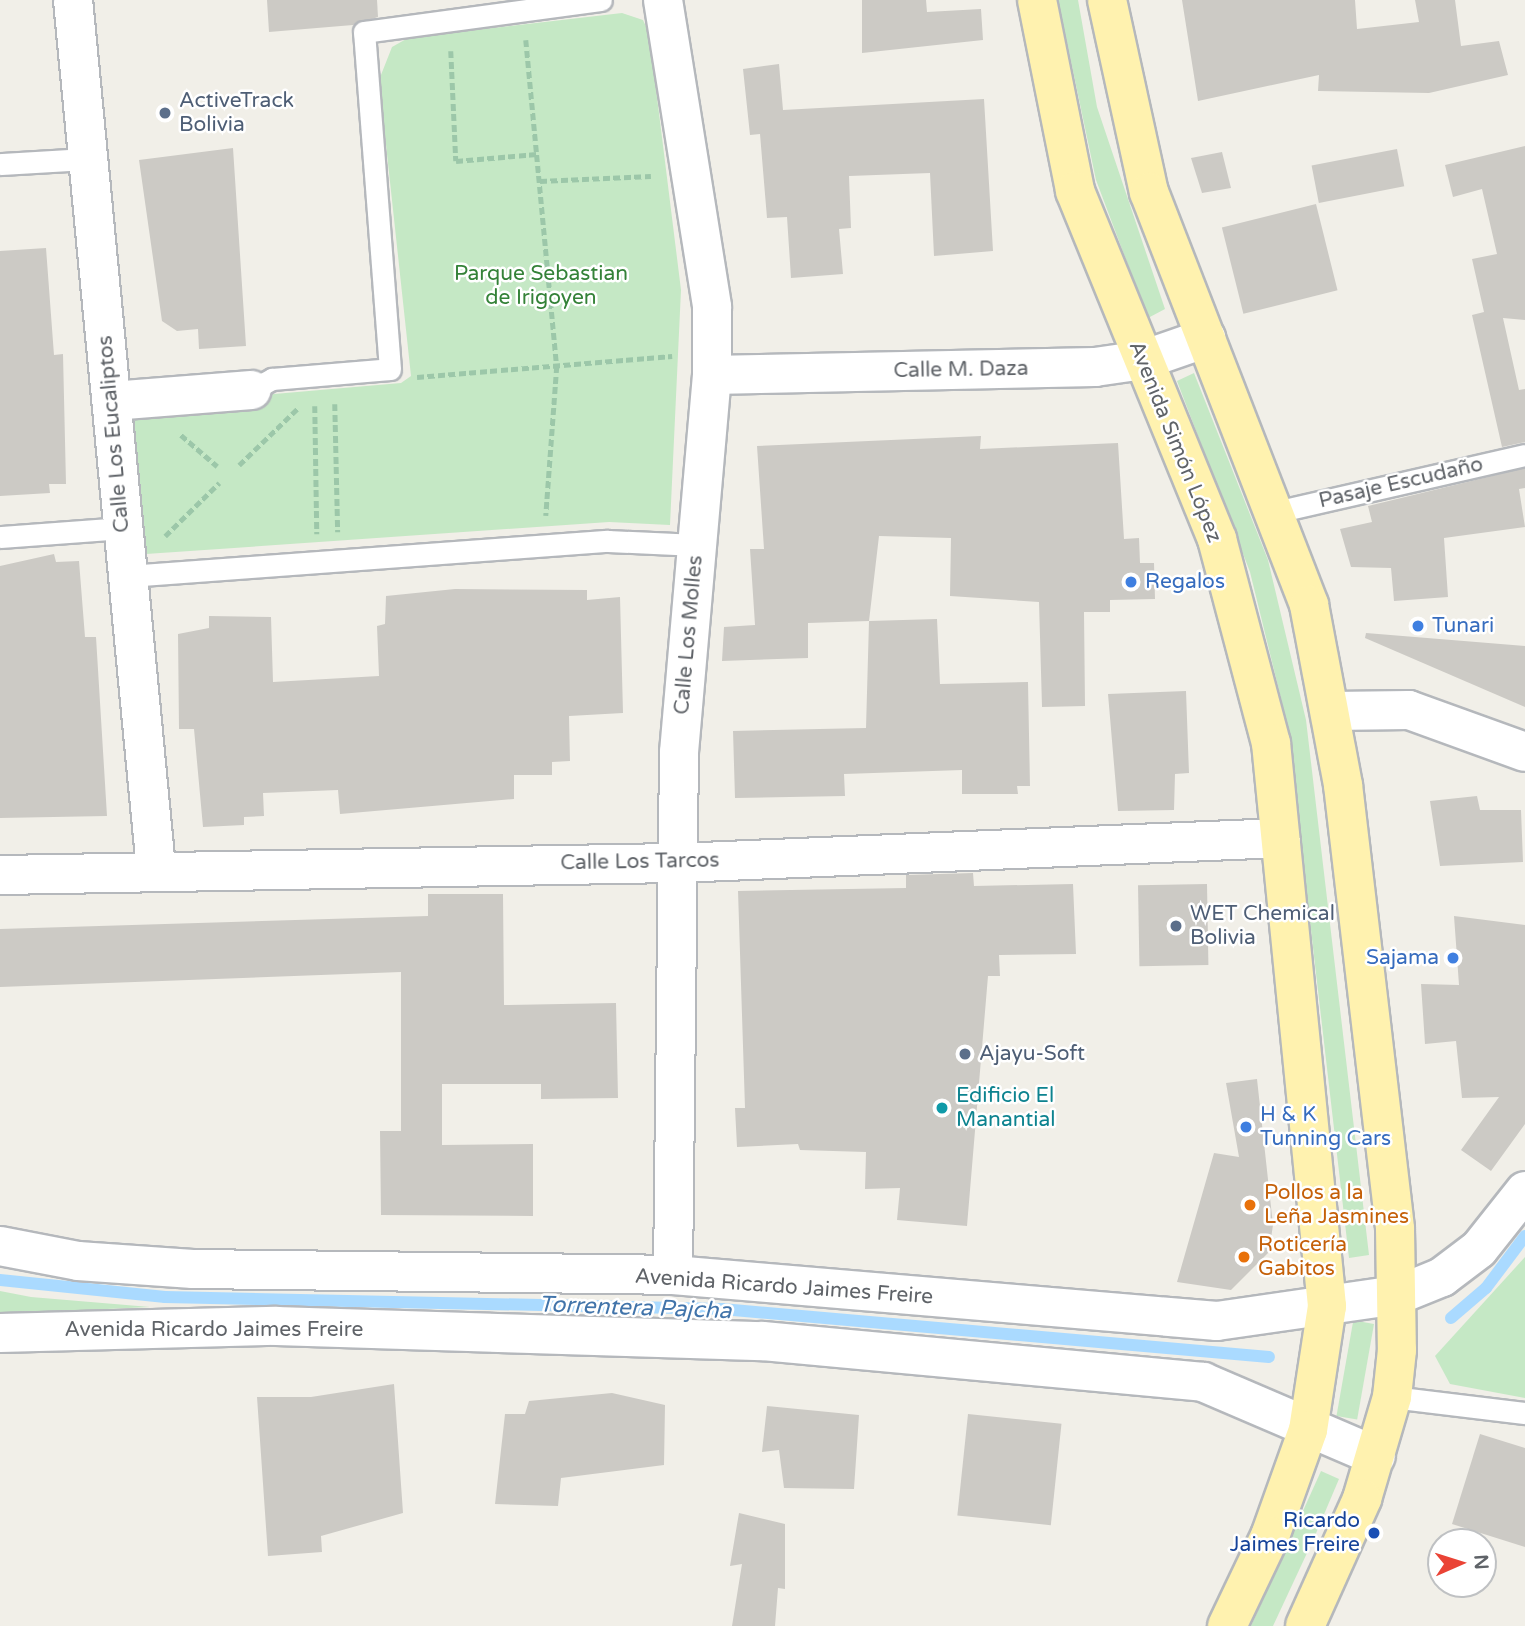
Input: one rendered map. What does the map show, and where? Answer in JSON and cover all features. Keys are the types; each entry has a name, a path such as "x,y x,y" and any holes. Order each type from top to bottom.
{"main road":[{"name":"Avenida Simón López","path":"1037,0 1075,191 1217,539 1245,635 1271,743 1327,1306 1308,1430 1270,1536 1227,1626"},
{"path":"1107,0 1149,192 1276,512 1309,605 1332,711 1398,1295 1392,1397 1376,1456 1305,1626"}],"street":[{"name":"Calle Los Eucaliptos","path":"74,0 156,868"},
{"name":"Calle Los Molles","path":"663,0 712,307 712,375 679,752 673,1275"},
{"name":"Calle M. Daza","path":"712,375 1143,360 1206,338"},
{"path":"111,401 251,390"},
{"path":"1332,711 1409,710 1525,752"},
{"name":"Calle Los Tarcos","path":"0,875 156,868 677,863 1280,838"},
{"name":"Avenida Ricardo Jaimes Freire","path":"0,1246 78,1261 193,1269 673,1275 1128,1317 1217,1321 1398,1295 1442,1277 1479,1249 1525,1191"},
{"name":"Avenida Ricardo Jaimes Freire","path":"0,1333 276,1326 763,1342 1203,1382 1308,1430 1376,1456"}],"lane":[{"path":"251,390 272,379 390,369 364,32 601,0"},
{"path":"0,164 88,159"},
{"name":"Pasaje Escudaño","path":"1276,512 1525,455"},
{"path":"0,537 123,528"},
{"path":"128,576 544,545 697,545"},
{"path":"1392,1397 1525,1413"}],"path":[{"path":"523,12 557,366 544,545"},
{"path":"450,40 456,161 537,154"},
{"path":"540,181 660,176"},
{"path":"416,377 672,356"},
{"path":"328,560 335,393"},
{"path":"239,465 313,395 328,560"},
{"path":"158,543 219,483"}],"green space":[{"path":"1058,0 1078,0 1097,107 1165,309 1148,318 1096,180"},
{"name":"Parque Sebastian de Irigoyen","path":"622,13 643,20 649,33 681,290 670,525 609,522 146,554 132,423 148,405 401,383 411,376 379,80 392,47 408,38"},
{"path":"1194,373 1268,560 1306,720 1369,1255 1349,1258 1287,723 1250,572 1177,381"},
{"path":"1525,1257 1525,1398 1450,1384 1435,1356"},
{"path":"0,1291 31,1297 150,1307 0,1314"},
{"path":"1353,1320 1374,1324 1357,1420 1336,1416"},
{"path":"1321,1471 1339,1479 1314,1538 1273,1626 1251,1626"}],"building":[{"path":"267,0 377,0 378,17 353,25 269,32"},
{"path":"862,0 926,0 927,12 981,9 983,40 862,53"},
{"path":"1182,0 1355,0 1357,29 1419,22 1415,0 1455,0 1461,46 1499,41 1508,75 1429,93 1318,91 1319,75 1198,101"},
{"path":"779,64 783,110 984,99 993,251 934,256 930,173 849,176 851,228 839,229 843,274 791,278 787,217 767,218 760,134 750,135 743,69"},
{"path":"1525,146 1525,320 1503,318 1519,390 1525,389 1525,442 1502,447 1472,315 1484,312 1472,259 1497,254 1482,189 1453,197 1445,165"},
{"path":"233,148 246,346 199,349 198,329 177,331 162,321 139,160"},
{"path":"1397,149 1404,186 1319,203 1312,166"},
{"path":"1222,152 1231,188 1202,193 1191,158"},
{"path":"1316,204 1338,290 1243,314 1222,227"},
{"path":"46,248 54,355 63,354 66,484 49,484 50,493 0,496 0,251"},
{"path":"981,436 980,449 1118,443 1124,539 1139,538 1140,563 1154,563 1155,599 1110,600 1110,612 1084,612 1085,706 1042,707 1039,602 950,596 951,538 879,536 869,621 808,623 808,658 722,661 724,627 755,625 750,549 764,549 757,446"},
{"path":"1525,468 1525,488 1519,489 1525,527 1444,538 1448,597 1394,601 1391,568 1351,567 1340,529 1372,522 1368,506"},
{"path":"54,554 56,562 79,561 85,637 96,637 107,816 0,818 0,566"},
{"path":"455,589 587,590 587,600 620,597 623,713 569,716 570,761 552,762 552,775 514,775 514,799 340,814 338,790 263,793 264,816 244,817 244,825 203,827 194,729 179,729 178,634 209,628 209,616 271,617 273,682 379,676 377,626 385,624 386,596"},
{"path":"937,619 940,684 1028,682 1030,786 1017,786 1018,794 962,794 962,770 844,774 845,796 735,798 733,731 866,728 869,621"},
{"path":"1366,633 1525,646 1525,707 1365,638"},
{"path":"1186,691 1189,773 1175,774 1174,810 1118,811 1108,694"},
{"path":"1477,796 1480,810 1521,810 1523,862 1440,866 1430,801"},
{"path":"973,873 974,886 1073,884 1076,954 999,955 1000,976 988,976 967,1226 897,1220 900,1188 865,1189 866,1152 800,1150 798,1144 737,1147 735,1108 745,1108 738,891 906,888 906,875"},
{"path":"1207,884 1208,965 1139,966 1138,885"},
{"path":"428,894 503,894 504,1005 616,1003 618,1098 541,1099 541,1084 442,1084 442,1145 533,1144 533,1216 381,1215 380,1131 401,1131 401,972 0,987 0,929 428,916"},
{"path":"1454,916 1525,925 1525,1124 1491,1171 1461,1150 1499,1097 1462,1098 1456,1041 1425,1044 1421,984 1459,985"},
{"path":"1257,1079 1273,1225 1269,1252 1231,1290 1177,1282 1214,1153 1239,1157 1226,1083"},
{"path":"394,1384 403,1513 321,1536 322,1552 268,1556 257,1397 311,1397"},
{"path":"612,1393 665,1405 664,1465 561,1478 558,1506 495,1504 505,1414 525,1414 529,1401"},
{"path":"767,1406 859,1415 854,1489 784,1488 779,1450 762,1452"},
{"path":"968,1414 1061,1424 1051,1525 957,1515"},
{"path":"1480,1434 1525,1448 1525,1547 1497,1538 1497,1528 1465,1528 1452,1524"},
{"path":"739,1513 785,1524 785,1589 778,1588 775,1626 732,1626 742,1564 730,1566"}],"waterway":[{"name":"Torrentera Pajcha","path":"1451,1318 1486,1288 1525,1236"},
{"name":"Torrentera Pajcha","path":"0,1280 165,1297 722,1309 1269,1357"}],"place":[{"name":"ActiveTrack Bolivia","path":"165,113"},
{"name":"Regalos","path":"1131,582"},
{"name":"Tunari","path":"1418,626"},
{"name":"WET Chemical Bolivia","path":"1176,926"},
{"name":"Sajama","path":"1453,958"},
{"name":"Ajayu-Soft","path":"965,1054"},
{"name":"Edificio El Manantial","path":"942,1108"},
{"name":"H & K Tunning Cars","path":"1246,1127"},
{"name":"Pollos a la Leña Jasmines","path":"1250,1205"},
{"name":"Roticería Gabitos","path":"1244,1257"},
{"name":"Ricardo Jaimes Freire","path":"1374,1533"}]}
